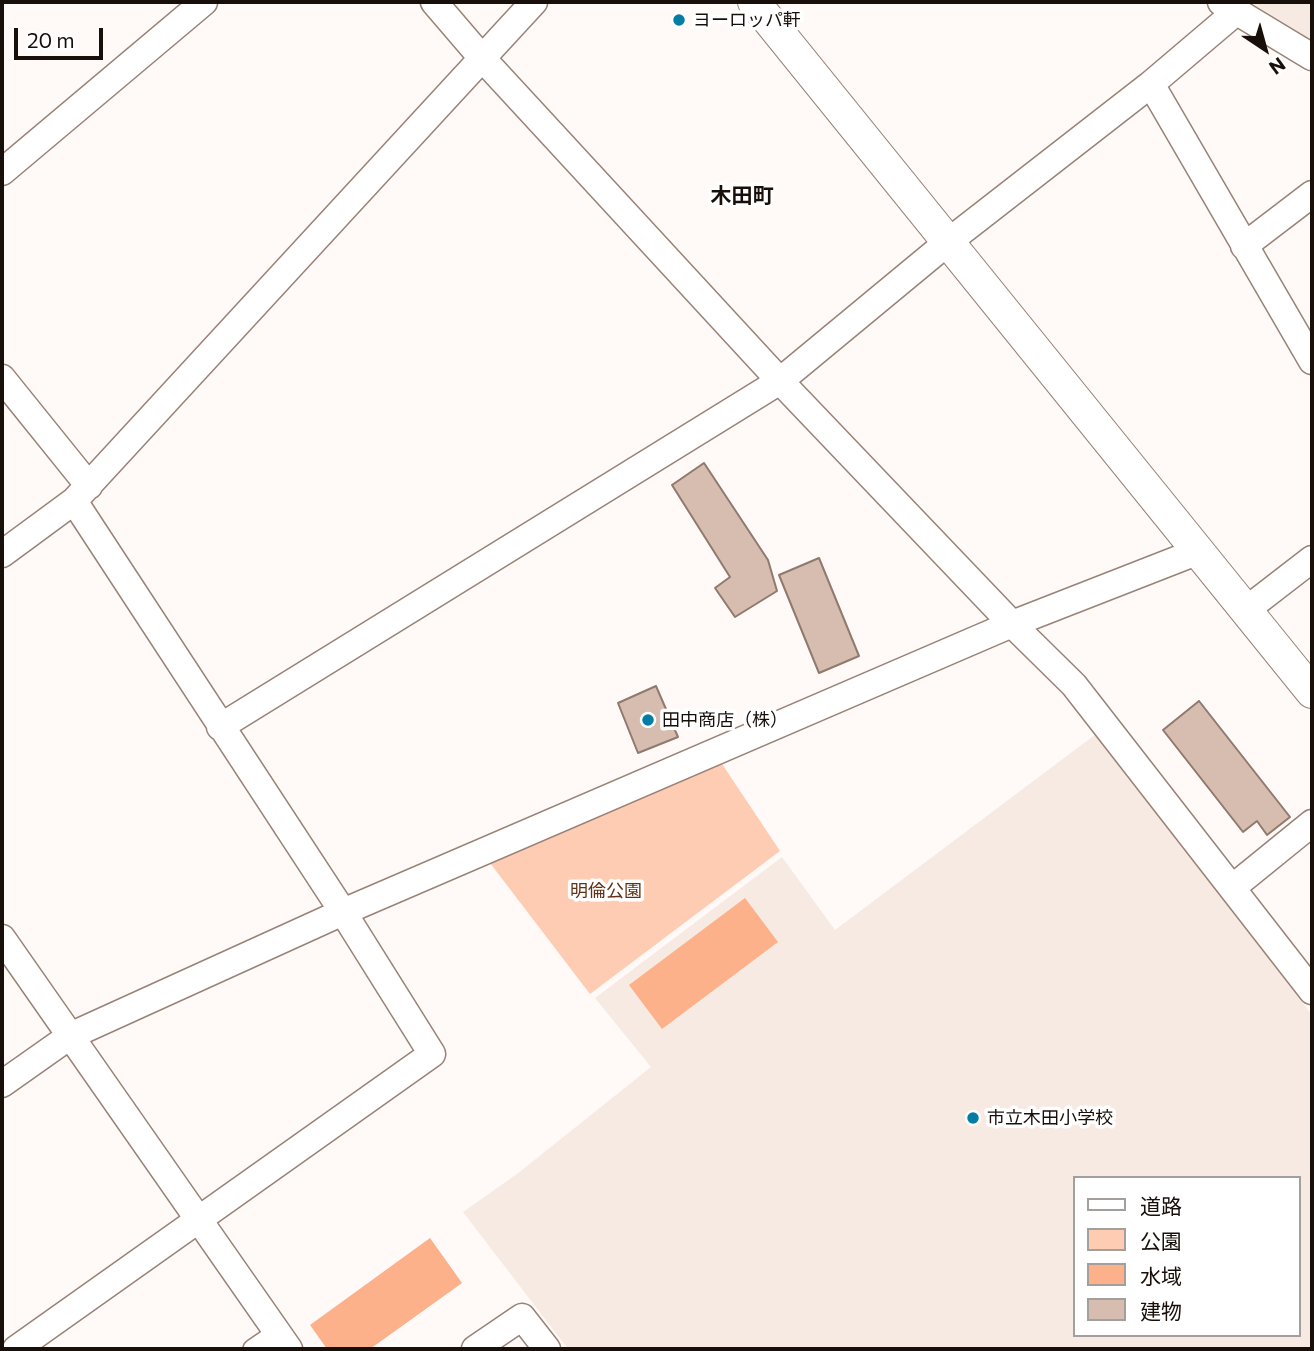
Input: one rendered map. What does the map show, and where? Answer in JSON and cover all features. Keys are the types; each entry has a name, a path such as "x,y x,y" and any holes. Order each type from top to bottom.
{"street":[{"path":"2,173 204,2"},
{"path":"434,2 482,58 780,381 1012,624 1074,685 1312,991"},
{"path":"2,554 81,494 534,2"},
{"path":"754,2 1312,692"},
{"path":"220,727 780,381 948,242 1152,84 1229,6 1312,57"},
{"path":"1152,84 1312,361"},
{"path":"1244,246 1312,194"},
{"path":"2,378 81,494 220,727 343,912 432,1055 16,1349"},
{"path":"2,1084 70,1036 343,912 1012,624 1199,551"},
{"path":"1246,610 1312,559"},
{"path":"1232,888 1312,823"},
{"path":"2,938 284,1341 253,1349"},
{"path":"475,1349 522,1317 547,1349"}],"shaded area":[{"path":"1250,2 1312,2 1312,40 1252,3"},
{"path":"1096,734 1312,1015 1312,1349 568,1349 463,1212 517,1174 651,1067 595,998 782,857 835,930"}],"green space":[{"name":"明倫公園","path":"722,764 780,851 590,994 490,863"}],"water":[{"path":"745,898 778,942 662,1029 629,985"},
{"path":"430,1238 462,1283 370,1349 327,1349 310,1325"}],"building":[{"path":"704,463 768,560 777,591 735,617 715,588 730,577 672,485"},
{"path":"819,558 859,656 819,673 779,575"},
{"name":"田中商店（株）","path":"656,686 678,737 638,753 618,703"},
{"path":"1199,701 1290,817 1267,835 1257,821 1243,832 1163,730"}],"place":[{"name":"ヨーロッパ軒","path":"679,20"},
{"name":"田中商店（株）","path":"648,720"},
{"name":"市立木田小学校","path":"973,1118"}],"district":[{"name":"木田町","path":"742,196"}]}
